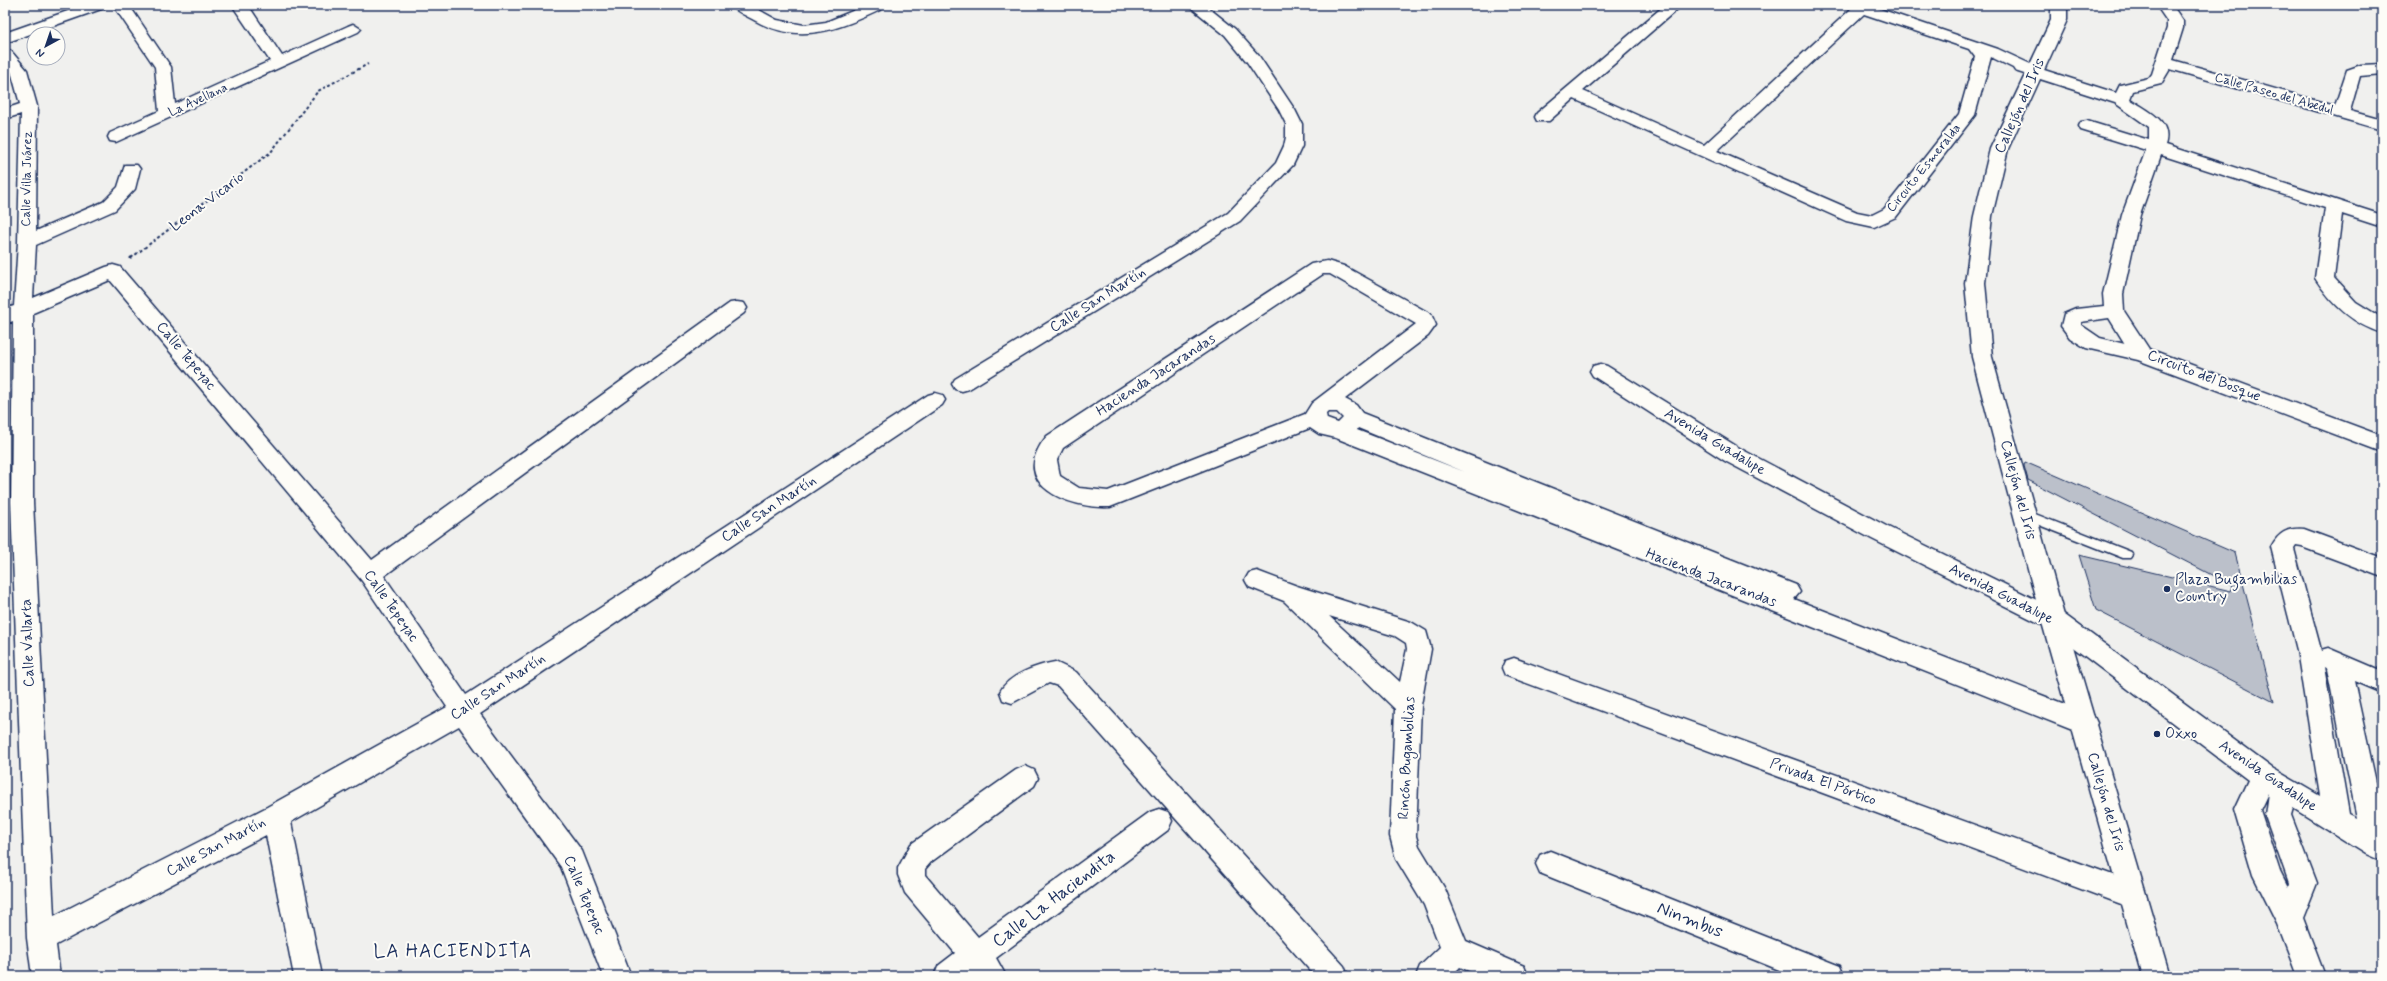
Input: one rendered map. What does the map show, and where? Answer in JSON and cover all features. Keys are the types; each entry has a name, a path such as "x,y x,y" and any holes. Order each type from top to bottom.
{"street":[{"path":"5,38 99,5"},
{"path":"121,5 163,67 168,114"},
{"path":"240,5 278,62"},
{"path":"738,5 776,25 810,30 843,22 879,5"},
{"name":"Calle San Martín","path":"962,384 1234,217 1284,165 1293,146 1294,124 1253,59 1230,32 1196,5"},
{"path":"1543,117 1674,5"},
{"name":"Callejón del Iris","path":"2059,5 2059,20 1999,150 1983,216 1976,284 1982,357 2053,619 2156,976"},
{"path":"2124,94 2155,81 2165,63 2175,28 2175,21 2164,5"},
{"path":"1707,151 1857,6 2007,58 2124,94 2157,125 2159,137 2131,215 2113,294 2114,311 2076,316 2069,322 2074,331 2090,342 2142,354"},
{"name":"La Avellana","path":"116,137 353,29"},
{"name":"Circuito Esmeralda","path":"1574,92 1852,217 1874,221 1890,212 1967,115 1983,57 1982,53 1973,45"},
{"name":"Calle Villa Juárez","path":"5,54 12,73 28,106 27,242 14,314"},
{"name":"Calle Paseo del Abedul","path":"2165,63 2382,125"},
{"path":"1979,73 1989,69 2003,67 2037,67"},
{"path":"2341,114 2353,72 2382,69"},
{"path":"5,114 28,106"},
{"path":"2087,126 2382,221"},
{"path":"27,242 109,206 126,189 131,169"},
{"path":"2334,206 2324,278 2338,298 2368,321 2382,326"},
{"name":"Hacienda Jacarandas","path":"1320,412 1426,325 1424,319 1337,270 1327,267 1318,268 1055,442 1048,450 1046,472 1051,484 1065,491 1082,498 1110,499 1320,412 1343,406 1352,414 1346,424 1534,500 2081,715"},
{"path":"14,314 113,271"},
{"name":"Calle Tepeyac","path":"113,271 370,574 462,711 572,860 617,976"},
{"path":"370,574 737,308"},
{"name":"Circuito del Bosque","path":"2114,311 2142,354 2382,444"},
{"name":"Calle Vallarta","path":"14,314 14,506 41,938 46,976"},
{"name":"Avenida Guadalupe","path":"1600,371 1733,455 1880,532 2053,619 2273,782 2379,846"},
{"name":"Calle San Martín","path":"41,938 276,816 462,711 935,400"},
{"path":"2337,822 2309,650 2282,547 2290,537 2304,538 2382,568"},
{"name":"Rincón Bugambilias","path":"1257,580 1291,594 1403,629 1417,638 1419,649 1408,705 1403,836 1406,850 1435,898 1456,952"},
{"path":"1291,594 1408,705"},
{"path":"2309,650 2382,682"},
{"path":"2338,662 2379,846"},
{"name":"Privada El Pórtico","path":"1514,668 2132,895"},
{"path":"1012,692 1044,674 1055,672 1067,679 1334,976"},
{"path":"984,966 915,884 910,877 910,869 921,852 1025,778"},
{"path":"2273,782 2278,815 2303,883 2289,918 2311,976"},
{"path":"276,816 308,976"},
{"name":"Calle La Haciendita","path":"948,976 984,966 1159,821"},
{"name":"Ninmbus","path":"1550,864 1830,976"},
{"path":"1430,976 1456,952 1514,976"}],"lane":[{"path":"2025,515 2127,555"}],"path":[{"name":"Leona Vicario","path":"113,271 210,200 271,152 318,91 368,64"}],"building":[{"name":"Plaza Bugambilias Country","path":"2025,462 2235,553 2274,702 2096,610 2079,555 2231,591 2233,586 2028,480 2024,466"}],"place":[{"name":"Plaza Bugambilias Country","path":"2167,589"},
{"name":"Oxxo","path":"2157,734"}],"district":[{"name":"LA HACIENDITA","path":"453,951"}]}
